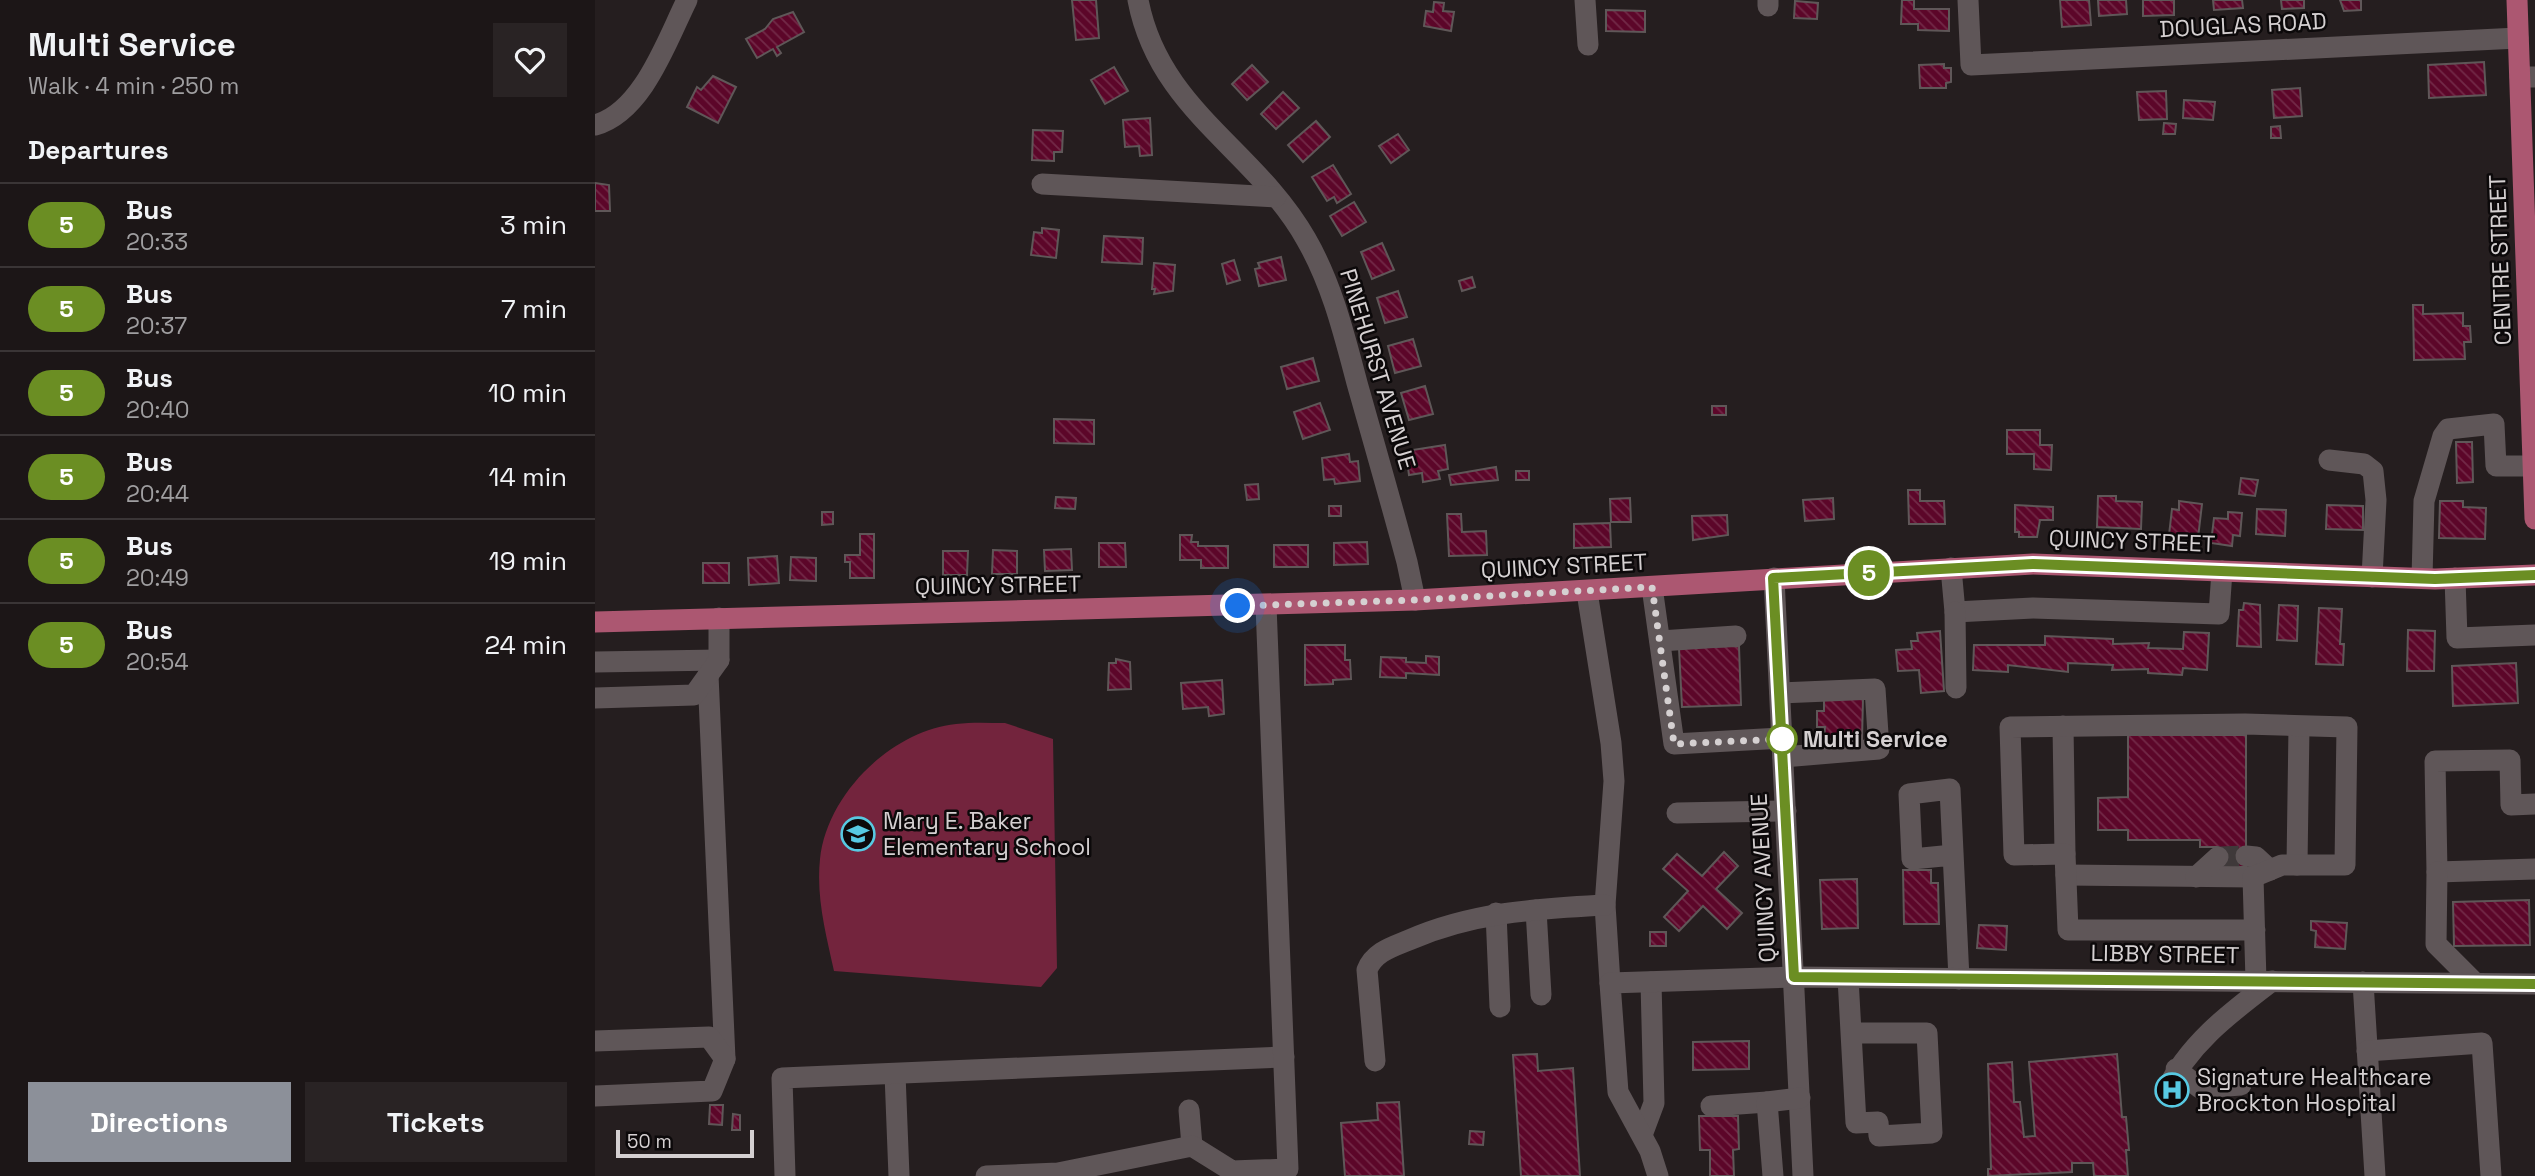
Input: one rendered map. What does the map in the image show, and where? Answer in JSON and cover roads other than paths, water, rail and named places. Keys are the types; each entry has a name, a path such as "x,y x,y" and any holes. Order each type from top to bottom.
{"main road":[{"name":"CENTRE STREET","path":"2517,0 2518,38 2527,77 2535,519"},
{"name":"QUINCY STREET","path":"595,622 1415,600 2033,564 2422,578 2535,575"}],"street":[{"path":"595,125 639,95 687,0"},
{"name":"PINEHURST AVENUE","path":"1138,0 1148,36 1175,87 1276,197 1305,237 1332,295 1415,600"},
{"path":"1585,0 1588,45"},
{"name":"DOUGLAS ROAD","path":"1968,0 1971,65 2518,38"},
{"path":"1042,184 1276,197"},
{"path":"2422,578 2424,500 2443,436 2448,429 2494,424 2496,466 2533,466"},
{"path":"2329,460 2364,464 2373,471 2376,500 2372,576"},
{"path":"1951,568 1955,612 1956,688"},
{"path":"1955,612 2033,608 2219,614 2222,571"},
{"name":"QUINCY AVENUE","path":"1773,578 1803,1176"},
{"path":"2455,578 2457,638 2535,635"},
{"path":"1652,587 1674,744 1879,749 1875,689 1780,693"},
{"path":"1587,592 1611,743 1614,781 1605,905 1615,1078 1618,1092 1642,1135 1658,1176"},
{"path":"986,1176 1057,1175 1192,1146 1232,1171 1288,1169 1266,605"},
{"path":"595,1095 712,1091 725,1059 713,668 719,618"},
{"path":"1660,641 1736,636"},
{"path":"595,662 713,668"},
{"path":"595,698 694,695 713,668"},
{"path":"2065,853 2014,855 2010,727 2245,724 2347,727 2345,865 2282,865 2262,874 2196,877 2066,875"},
{"path":"2063,726 2069,930 2255,930"},
{"path":"2297,865 2299,727"},
{"path":"2475,983 2436,944 2435,761 2510,760 2511,804 2535,804"},
{"path":"1677,813 1786,811"},
{"path":"1953,855 1959,979"},
{"path":"2165,1093 2176,1069 2217,1023 2264,981 2255,930 2262,874 2256,857 2246,856"},
{"path":"2196,877 2218,857"},
{"path":"2437,872 2535,869"},
{"path":"1375,1061 1367,970 1371,960 1383,951 1434,929 1496,913 1605,905"},
{"path":"1536,909 1542,995"},
{"path":"1496,913 1500,1007"},
{"name":"LIBBY STREET","path":"1610,982 1794,977 2535,984"},
{"path":"1848,978 1851,1034 1856,1123 1878,1122 1879,1136 1932,1133 1927,1033 1851,1034"},
{"path":"1642,1135 1654,1103 1651,982"},
{"path":"2363,982 2375,1176"},
{"path":"595,1041 709,1037 725,1059"},
{"path":"2367,1051 2482,1043 2491,1176"},
{"path":"785,1176 782,1079 1284,1057"},
{"path":"2176,1069 2200,1088 2241,1085"},
{"path":"895,1074 899,1176"},
{"path":"1711,1105 1800,1098"},
{"path":"1767,1101 1773,1176"},
{"path":"1189,1110 1192,1146"}],"tunnel":[{"path":"2218,857 2246,856"}],"place":[{"name":"Multi Service","path":"1782,739"},
{"name":"Mary E. Baker Elementary School","path":"858,834"},
{"name":"Signature Healthcare Brockton Hospital","path":"2172,1090"}]}
